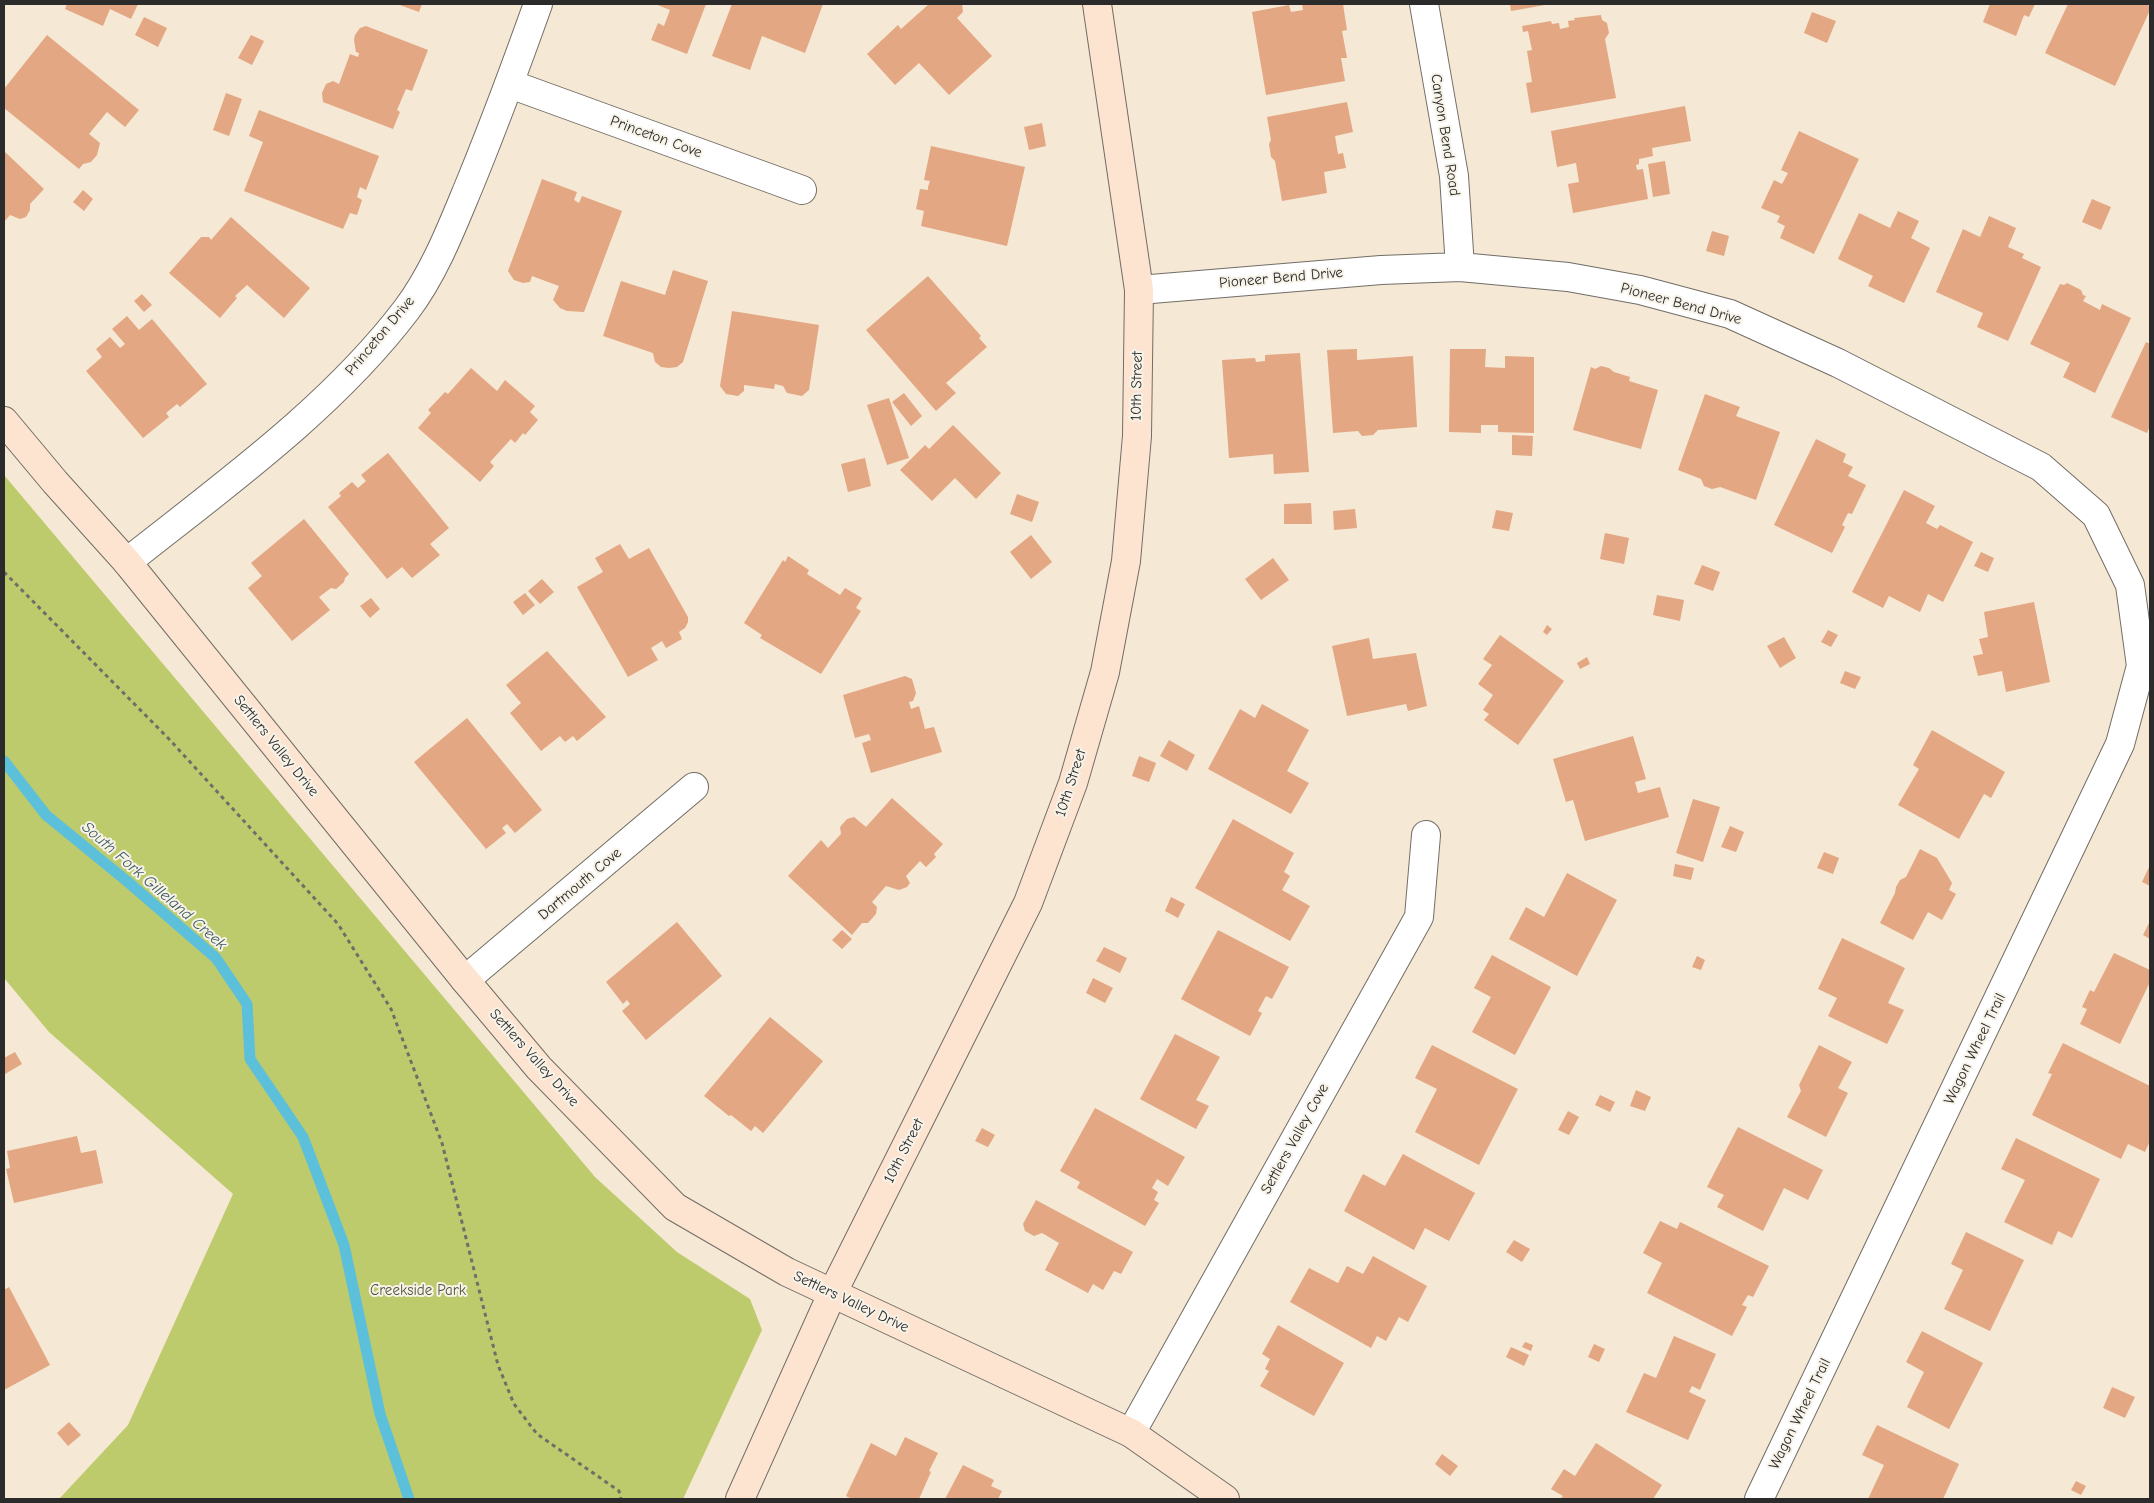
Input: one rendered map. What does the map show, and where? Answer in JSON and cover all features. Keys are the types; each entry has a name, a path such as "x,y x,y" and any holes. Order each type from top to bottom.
{"street":[{"name":"Princeton Drive","path":"127,562 288,432 361,363 408,308 445,245 510,84 538,4"},
{"name":"10th Street","path":"740,1499 832,1294 1028,903 1073,783 1105,672 1126,561 1137,436 1138,290 1097,4"},
{"name":"Canyon Bend Road","path":"1424,4 1454,176 1460,267"},
{"name":"Princeton Cove","path":"510,84 802,190"},
{"name":"Pioneer Bend Drive","path":"1138,290 1381,270 1460,267 1568,277 1640,290 1730,314 1838,363 2041,468 2096,515 2140,582"},
{"name":"Settlers Valley Drive","path":"4,421 55,482 127,562 465,980 540,1068 675,1207 787,1272 1131,1433 1225,1499"},
{"name":"Wagon Wheel Trail","path":"1759,1499 2120,744 2140,666 2140,582"},
{"name":"Dartmouth Cove","path":"465,980 694,787"},
{"name":"Settlers Valley Cove","path":"1131,1433 1419,917 1426,835"}],"path":[{"path":"4,572 169,739 338,924 391,1009 442,1143 498,1365 514,1404 538,1434 619,1491 621,1499"}],"green space":[{"name":"Creekside Park","path":"4,475 595,1177 677,1252 750,1299 762,1330 683,1499 59,1499 128,1425 233,1194 49,1032 4,978"}],"building":[{"path":"67,4 138,4 131,19 110,9 103,26 65,9"},
{"path":"397,4 422,4 419,12"},
{"path":"655,4 706,4 687,54 651,40 658,23 664,26 670,10"},
{"path":"732,4 823,4 805,53 762,36 750,70 712,56"},
{"path":"929,4 962,4 963,12 957,18 992,56 949,95 919,63 895,85 867,54 898,25 901,29"},
{"path":"1302,4 1343,4 1347,30 1342,31 1347,58 1341,58 1345,81 1266,95 1252,12 1289,5 1291,12 1303,10"},
{"path":"1510,4 1545,4 1545,5 1511,11"},
{"path":"1990,4 2035,4 2029,17 2024,15 2016,36 1983,22"},
{"path":"2068,4 2145,4 2150,6 2150,10 2115,86 2045,53"},
{"path":"1812,12 1836,21 1827,43 1804,33"},
{"path":"1601,15 1602,20 1607,23 1609,33 1605,39 1616,98 1531,113 1526,83 1532,82 1527,51 1532,50 1528,31 1523,32 1522,26 1551,21 1552,24 1559,23 1560,29 1569,27 1568,21 1575,20 1574,18"},
{"path":"144,17 167,28 158,47 135,35"},
{"path":"366,26 428,50 412,91 406,89 397,110 400,112 393,129 323,102 322,93 326,84 333,81 339,84 350,54 358,57 359,53 356,52 354,40 355,35 360,28"},
{"path":"47,35 139,110 125,127 107,112 89,134 100,143 97,155 91,162 83,164 79,169 4,108 4,89"},
{"path":"251,35 264,41 252,65 238,58"},
{"path":"226,93 242,99 229,136 213,130"},
{"path":"1347,102 1353,132 1335,136 1338,154 1343,153 1346,168 1324,172 1327,193 1282,201 1275,161 1271,157 1269,144 1271,140 1267,117"},
{"path":"1685,106 1691,141 1652,148 1653,156 1639,159 1639,164 1636,165 1637,170 1643,169 1648,199 1573,213 1568,184 1579,182 1576,163 1557,167 1551,131"},
{"path":"259,110 379,156 366,190 360,187 357,197 362,200 357,215 350,213 343,229 244,191 263,142 249,136"},
{"path":"1042,123 1046,146 1029,150 1024,127"},
{"path":"1799,131 1859,159 1814,254 1780,238 1785,226 1777,222 1780,216 1761,208 1774,180 1782,184 1788,173 1781,170"},
{"path":"931,146 1025,167 1007,246 921,226 924,211 916,209 920,189 928,190 930,181 924,180"},
{"path":"4,151 44,189 30,204 30,210 26,217 20,219 10,215 4,222"},
{"path":"1665,161 1670,194 1653,197 1648,164"},
{"path":"542,179 577,192 574,200 579,203 582,196 622,211 584,312 567,311 560,308 553,300 559,286 532,276 530,282 523,283 514,280 508,271"},
{"path":"83,190 93,199 84,211 73,202"},
{"path":"2092,199 2111,207 2101,230 2082,222"},
{"path":"1898,211 1919,221 1911,238 1930,248 1904,303 1868,286 1873,276 1838,259 1859,213 1890,228"},
{"path":"1989,216 2016,228 2008,247 2024,254 2022,258 2041,267 2008,341 1977,327 1983,313 1936,292 1963,229 1980,237"},
{"path":"231,217 310,288 284,318 247,285 235,296 237,298 220,318 169,273 201,237 209,237 211,240"},
{"path":"1712,231 1729,236 1724,256 1706,251"},
{"path":"673,270 708,281 683,362 677,367 669,368 661,367 655,362 653,353 603,336 621,281 665,295"},
{"path":"928,276 981,336 979,338 987,347 946,383 956,393 936,411 866,330"},
{"path":"2067,283 2081,290 2083,295 2086,296 2083,301 2100,310 2102,304 2131,318 2095,393 2063,377 2070,363 2030,344 2060,284 2064,285"},
{"path":"142,294 152,305 144,312 134,301"},
{"path":"732,311 819,325 809,390 802,396 787,393 783,386 775,384 774,389 744,385 744,391 738,396 726,394 720,386"},
{"path":"127,316 139,330 152,319 207,384 180,407 177,404 166,413 169,417 143,438 86,371 102,357 96,349 110,337 120,348 125,344 112,329"},
{"path":"2146,342 2150,344 2150,426 2147,433 2111,417"},
{"path":"1357,349 1357,360 1413,356 1417,427 1378,430 1373,435 1362,436 1358,431 1333,433 1327,350"},
{"path":"1450,349 1486,349 1485,367 1505,368 1505,356 1534,357 1534,433 1498,432 1498,425 1481,425 1481,433 1449,432"},
{"path":"1300,353 1309,472 1274,474 1273,454 1229,458 1222,360 1255,358 1256,362 1265,361 1265,355"},
{"path":"1601,366 1630,377 1629,381 1658,390 1641,449 1573,430 1591,367 1595,369"},
{"path":"471,368 497,391 505,380 535,406 530,412 538,420 515,443 511,439 490,462 494,466 480,482 418,428 431,413 428,410 445,392 448,394"},
{"path":"904,393 922,416 911,426 892,402"},
{"path":"1705,394 1740,407 1736,416 1780,432 1756,500 1720,487 1712,489 1704,486 1701,479 1678,470"},
{"path":"889,398 909,458 887,465 867,405"},
{"path":"953,425 1001,473 976,499 955,478 932,501 900,470 925,445 929,449"},
{"path":"1512,435 1533,436 1532,456 1512,455"},
{"path":"1816,439 1846,454 1843,462 1853,467 1848,476 1866,485 1852,514 1848,513 1842,525 1845,527 1832,553 1774,525"},
{"path":"388,453 449,528 430,544 440,555 412,578 402,567 387,579 328,507 341,496 339,493 352,482 358,488 366,481 361,475"},
{"path":"865,458 871,486 848,492 841,464"},
{"path":"1904,490 1935,506 1926,523 1937,529 1940,525 1973,542 1943,602 1928,594 1920,612 1889,596 1883,608 1852,592"},
{"path":"1017,494 1039,502 1032,522 1010,514"},
{"path":"1311,503 1312,524 1284,524 1284,504"},
{"path":"1355,509 1357,528 1334,530 1333,511"},
{"path":"1496,510 1513,513 1509,531 1492,528"},
{"path":"304,519 349,574 336,589 331,588 319,597 330,610 292,641 248,588 262,576 251,563"},
{"path":"1605,533 1629,538 1624,564 1600,559"},
{"path":"1031,535 1052,562 1031,579 1010,552"},
{"path":"620,544 629,559 649,548 688,617 685,628 679,632 682,639 666,648 662,641 651,648 658,660 628,677 577,587 603,572 595,558"},
{"path":"1981,552 1994,558 1988,572 1974,566"},
{"path":"788,556 809,570 807,574 840,595 845,588 862,598 856,608 861,611 821,674 760,638 762,635 744,623 783,560 785,562"},
{"path":"1273,558 1289,580 1261,600 1245,579"},
{"path":"1702,565 1720,572 1713,591 1694,584"},
{"path":"542,579 554,592 540,604 528,591"},
{"path":"525,593 535,605 523,615 513,602"},
{"path":"1657,595 1684,600 1680,621 1653,615"},
{"path":"371,598 380,609 370,618 360,606"},
{"path":"2034,602 2050,682 2006,692 2002,671 1978,676 1973,656 1983,654 1979,639 1988,637 1984,612"},
{"path":"1547,625 1552,629 1547,635 1543,632"},
{"path":"1828,630 1838,635 1831,647 1821,642"},
{"path":"1500,635 1564,681 1518,745 1484,720 1489,714 1483,710 1493,695 1478,684 1492,665 1483,659"},
{"path":"1784,637 1796,658 1780,668 1767,646"},
{"path":"1369,638 1373,659 1416,653 1427,706 1408,711 1406,704 1347,716 1332,646"},
{"path":"547,651 606,717 577,741 573,736 565,742 560,736 541,751 510,713 521,703 506,685"},
{"path":"1587,657 1590,664 1580,669 1577,663"},
{"path":"1845,671 1861,677 1855,689 1840,683"},
{"path":"905,676 912,679 916,693 913,701 909,702 911,709 919,706 925,729 934,727 942,752 871,773 862,743 871,740 869,734 855,738 843,695"},
{"path":"1262,704 1309,730 1287,771 1309,783 1291,814 1208,769 1240,709 1255,718"},
{"path":"467,718 542,810 515,833 507,824 502,828 506,833 486,849 414,762"},
{"path":"1932,730 2005,772 1991,798 1984,794 1959,839 1898,805 1919,769 1913,765"},
{"path":"1633,736 1646,779 1635,782 1638,793 1660,787 1669,817 1585,841 1573,800 1566,802 1553,759"},
{"path":"1169,740 1195,755 1187,771 1160,756"},
{"path":"1139,756 1156,763 1149,782 1132,776"},
{"path":"892,798 943,844 934,854 936,857 926,867 920,861 906,876 910,883 907,887 899,890 886,886 872,902 877,907 876,914 868,923 862,923 852,935 788,876 821,840 828,848 841,834 840,827 847,819 854,817 866,827"},
{"path":"1693,799 1720,807 1703,862 1676,853"},
{"path":"1233,819 1294,853 1284,872 1290,876 1282,890 1310,906 1290,941 1195,888"},
{"path":"1730,826 1744,832 1736,852 1721,847"},
{"path":"1920,849 1937,858 1952,883 1949,890 1956,894 1942,920 1928,912 1913,940 1880,923 1895,893 1896,887 1900,880 1906,877"},
{"path":"1824,852 1839,858 1833,874 1817,868"},
{"path":"1675,864 1694,868 1691,880 1673,876"},
{"path":"2150,865 2150,886 2142,882"},
{"path":"1567,873 1617,900 1577,976 1509,939 1526,907 1544,917"},
{"path":"1171,897 1185,904 1178,918 1165,911"},
{"path":"2150,921 2150,939 2143,935"},
{"path":"677,922 722,976 646,1040 622,1011 630,1004 627,1000 623,1004 606,982"},
{"path":"842,930 852,939 842,949 832,940"},
{"path":"1218,930 1289,967 1272,999 1266,996 1258,1011 1262,1013 1250,1036 1181,999"},
{"path":"1842,938 1905,968 1888,1003 1904,1010 1887,1044 1828,1016 1837,998 1818,989"},
{"path":"1104,947 1127,958 1120,973 1096,961"},
{"path":"2114,953 2150,970 2150,982 2120,1044 2080,1024 2087,1009 2082,1007 2090,990 2094,992"},
{"path":"1492,955 1551,987 1515,1055 1472,1032 1491,997 1474,988"},
{"path":"1697,956 1705,960 1701,970 1692,967"},
{"path":"1093,978 1113,988 1105,1003 1086,993"},
{"path":"770,1017 823,1061 763,1133 755,1126 751,1131 704,1096"},
{"path":"1175,1034 1220,1057 1196,1100 1209,1106 1196,1129 1140,1099"},
{"path":"2063,1043 2150,1086 2150,1141 2145,1152 2128,1144 2121,1159 2032,1115 2052,1074 2048,1073"},
{"path":"1432,1045 1518,1089 1479,1165 1415,1132 1437,1089 1415,1078"},
{"path":"1819,1045 1852,1062 1838,1088 1848,1093 1826,1137 1787,1117 1801,1091 1799,1085"},
{"path":"15,1052 22,1064 5,1074 4,1058"},
{"path":"1636,1090 1651,1097 1645,1111 1630,1106"},
{"path":"1600,1095 1615,1102 1610,1112 1595,1105"},
{"path":"1095,1108 1185,1157 1168,1186 1157,1179 1152,1188 1158,1192 1154,1200 1159,1203 1145,1226 1077,1188 1080,1182 1060,1171"},
{"path":"1568,1111 1579,1117 1569,1135 1558,1130"},
{"path":"1738,1127 1823,1170 1808,1200 1784,1188 1763,1231 1717,1207 1724,1195 1707,1187"},
{"path":"982,1128 995,1135 988,1147 975,1141"},
{"path":"77,1136 81,1153 96,1150 103,1183 14,1203 6,1169 10,1168 7,1151"},
{"path":"2016,1138 2100,1179 2072,1238 2058,1231 2052,1245 2004,1222 2025,1180 2001,1169"},
{"path":"1403,1154 1475,1193 1449,1241 1425,1228 1414,1250 1344,1211 1363,1174 1385,1186"},
{"path":"1036,1200 1133,1252 1121,1274 1114,1271 1103,1290 1093,1284 1088,1293 1045,1270 1059,1243 1042,1233 1034,1236 1025,1231 1023,1224"},
{"path":"1660,1221 1677,1229 1680,1222 1769,1266 1753,1297 1748,1295 1742,1305 1747,1307 1732,1336 1647,1293 1662,1263 1643,1253"},
{"path":"1966,1232 2024,1260 1990,1331 1944,1309 1963,1270 1951,1264"},
{"path":"1514,1240 1530,1249 1522,1262 1506,1252"},
{"path":"1373,1256 1427,1286 1408,1322 1399,1317 1386,1341 1377,1336 1371,1348 1290,1302 1309,1268 1338,1283 1347,1266 1363,1274"},
{"path":"9,1287 50,1365 4,1390 4,1290"},
{"path":"1278,1325 1344,1363 1314,1416 1260,1386 1269,1371 1265,1369 1270,1359 1262,1354"},
{"path":"1922,1331 1983,1363 1949,1429 1907,1407 1924,1372 1906,1362"},
{"path":"1674,1336 1716,1354 1700,1390 1692,1386 1689,1392 1706,1400 1688,1440 1626,1412 1644,1373 1656,1378"},
{"path":"1525,1342 1533,1345 1531,1351 1522,1347"},
{"path":"1594,1344 1605,1349 1599,1362 1588,1357"},
{"path":"1511,1347 1529,1355 1524,1366 1506,1357"},
{"path":"2112,1387 2135,1397 2125,1418 2103,1408"},
{"path":"69,1422 81,1435 68,1446 57,1433"},
{"path":"1877,1425 1959,1464 1943,1499 1868,1499 1884,1465 1862,1455"},
{"path":"905,1437 938,1453 919,1499 852,1499 846,1496 871,1443 896,1456"},
{"path":"1596,1443 1662,1485 1653,1499 1560,1499 1563,1496 1551,1489 1564,1469 1575,1476"},
{"path":"1442,1454 1458,1466 1450,1476 1435,1464"},
{"path":"963,1465 994,1480 991,1486 1002,1491 998,1499 945,1499"},
{"path":"2076,1481 2086,1486 2081,1495 2071,1490"}],"waterway":[{"name":"South Fork Gilleland Creek","path":"4,761 46,815 128,882 216,958 247,1004 250,1059 303,1137 344,1245 380,1414 409,1499"}]}
